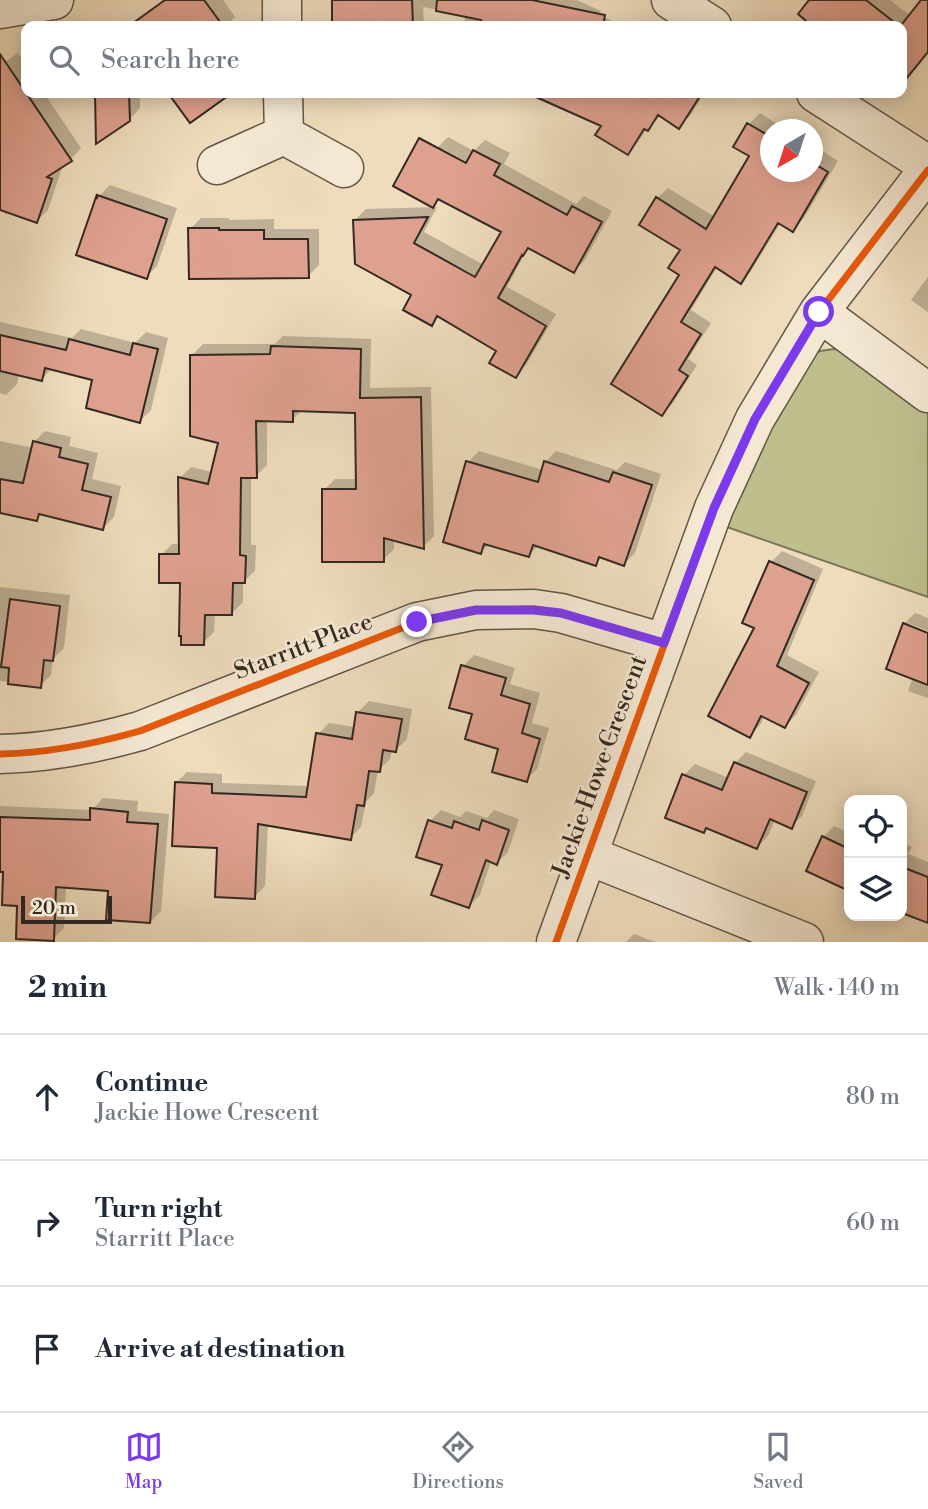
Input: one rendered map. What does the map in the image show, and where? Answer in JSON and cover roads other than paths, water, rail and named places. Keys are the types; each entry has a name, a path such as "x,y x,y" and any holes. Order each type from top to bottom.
{"street":[{"path":"0,9 54,0"},
{"path":"282,0 282,21"},
{"path":"671,0 704,21"},
{"path":"283,98 284,135"},
{"path":"824,98 928,164"},
{"path":"217,165 284,135"},
{"path":"284,135 344,168"},
{"name":"Jackie Howe Crescent","path":"556,942 714,508 755,419 819,312 928,170"},
{"path":"819,312 928,393"},
{"name":"Starritt Place","path":"0,754 30,753 103,742 140,731 417,622 476,610 561,613 664,643"},
{"path":"587,855 804,942"}]}
